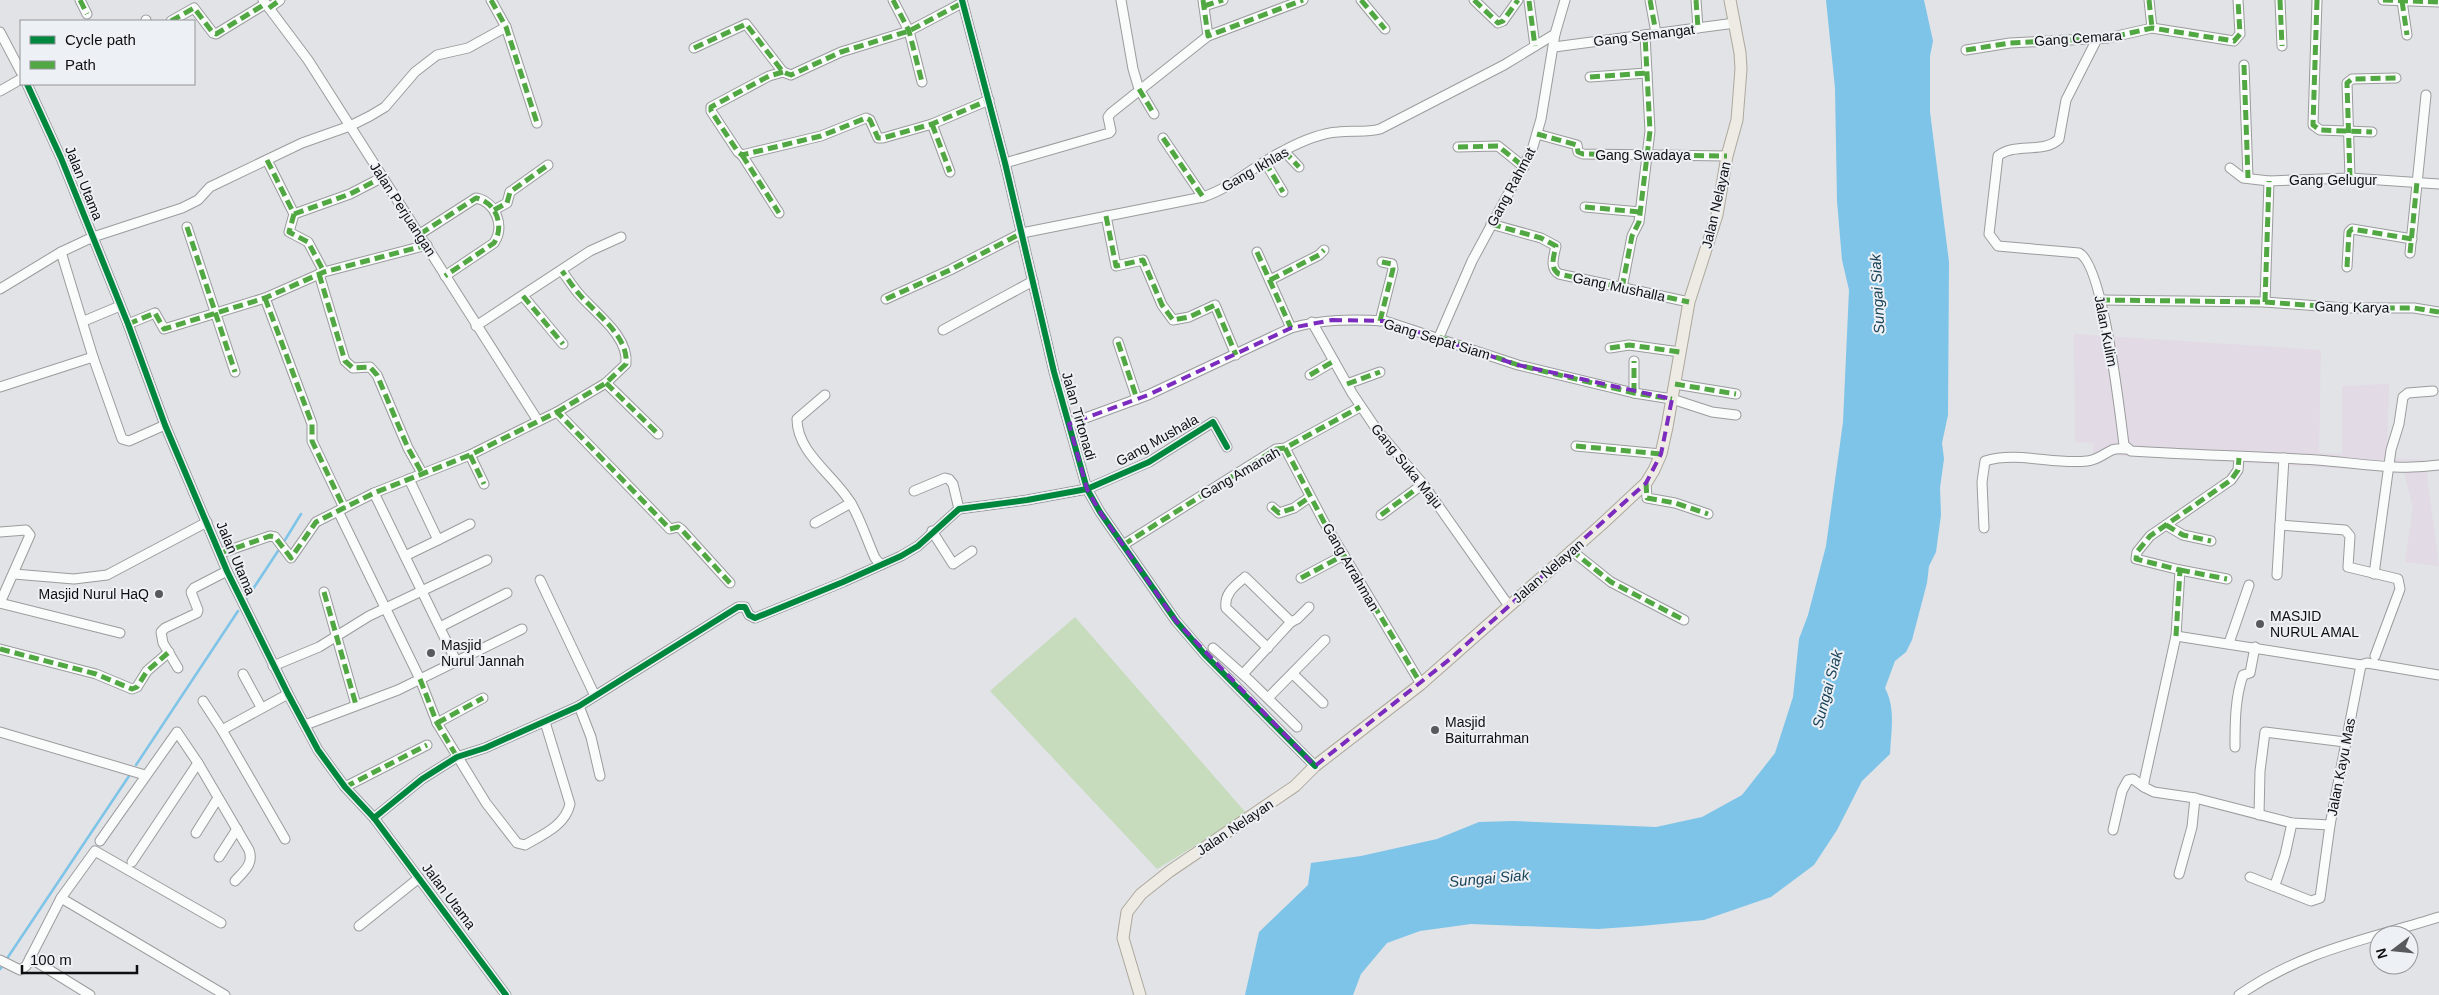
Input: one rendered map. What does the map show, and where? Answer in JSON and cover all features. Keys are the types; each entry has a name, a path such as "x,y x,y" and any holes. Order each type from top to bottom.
{"main road":[{"name":"Jalan Nelayan","path":"1140,995 1122,938 1126,912 1141,894 1170,871 1294,786 1315,766 1421,684 1646,483 1661,454 1689,302 1717,215 1727,156 1737,120 1741,69 1730,0"}],"street":[{"path":"80,0 87,14"},
{"path":"173,20 194,8 213,33 216,34 266,4 280,0"},
{"path":"491,0 506,28 537,123"},
{"path":"893,0 909,31 922,82"},
{"path":"1122,0 1133,69 1139,89 1154,114"},
{"path":"1208,36 1203,3 1223,0"},
{"path":"1005,163 1109,133 1111,131 1108,117 1111,113 1208,36 1303,0"},
{"path":"1360,0 1385,29"},
{"path":"1474,0 1498,23 1503,21 1518,0"},
{"name":"Gang Rahmat","path":"1438,337 1490,224 1524,167 1537,134 1555,34 1565,0"},
{"path":"1650,0 1656,33"},
{"path":"1696,0 1698,28"},
{"path":"2149,0 2152,28"},
{"name":"Gang Cemara","path":"1966,50 2010,43 2122,36 2152,28 2234,41 2240,34 2238,0"},
{"path":"2280,0 2282,46"},
{"path":"2317,0 2314,125 2320,130 2372,132"},
{"path":"2389,0 2439,2"},
{"path":"694,48 746,24 783,72 791,75 840,52 909,31 962,1"},
{"name":"Jalan Tirtonadi","path":"962,1 1005,163 1054,372 1087,489 1100,512 1176,621 1239,690 1315,766"},
{"path":"1529,1 1535,46"},
{"path":"2402,1 2407,35"},
{"name":"Jalan Perjuangan","path":"266,4 308,60 538,421"},
{"name":"Gang Semangat","path":"1554,47 1734,24"},
{"path":"0,289 61,252 92,238 182,208 198,200 210,187 302,143 350,126 384,107 415,72 437,55 473,46 506,28"},
{"path":"0,32 20,70"},
{"name":"Gang Ikhlas","path":"886,299 950,270 1022,233 1203,197 1228,186 1284,150 1336,132 1371,132 1380,130 1504,66 1555,34"},
{"path":"1622,288 1632,236 1638,228 1650,131 1645,35"},
{"name":"Jalan Kulim","path":"2097,38 2066,100 2059,139 2044,146 2004,151 1998,156 1988,234 1998,246 2079,253 2089,262 2100,300 2124,444 2128,449"},
{"path":"2244,65 2248,178"},
{"path":"779,213 711,111 711,107 769,76 783,72"},
{"path":"1590,77 1647,73"},
{"path":"2350,178 2348,80 2396,78"},
{"path":"0,91 20,80"},
{"name":"Jalan Utama","path":"27,85 61,158 128,324 165,425 227,571 273,666 318,750 346,787 374,818 506,995"},
{"path":"2410,253 2426,95"},
{"path":"742,155 820,136 866,118 870,120 880,138 932,124 989,100"},
{"path":"932,124 950,172"},
{"name":"Gang Swadaya","path":"1537,134 1577,145 1578,152 1581,154 1727,156"},
{"path":"1164,138 1203,197"},
{"path":"1458,147 1498,146 1524,167"},
{"path":"1284,150 1299,167"},
{"path":"267,160 294,214 288,232 308,242 322,273 345,361 353,368 370,368 377,375 408,448 422,473"},
{"path":"1265,162 1283,192"},
{"path":"494,210 507,203 510,192 548,165"},
{"name":"Gang Gelugur","path":"2230,168 2240,176 2269,181 2350,178 2439,184"},
{"path":"294,214 350,194 382,176"},
{"path":"2265,302 2269,181"},
{"path":"420,234 476,198 488,203 494,210 500,228 494,243 445,276"},
{"path":"1585,207 1640,212"},
{"path":"1106,216 1116,266 1143,260 1162,305 1173,320 1190,317 1215,305 1236,355"},
{"name":"Gang Mushalla","path":"1490,224 1541,238 1556,246 1553,265 1555,272 1559,274 1689,302"},
{"path":"187,227 235,372"},
{"path":"2347,267 2348,232 2352,229 2412,239"},
{"path":"476,326 590,251 621,237"},
{"path":"128,324 155,313 164,329 265,298 322,273 427,245"},
{"path":"1270,280 1319,255 1324,250"},
{"path":"61,252 84,321 93,357 122,439 129,441 165,425"},
{"path":"1258,252 1291,328"},
{"path":"1380,321 1393,269 1392,264 1382,262"},
{"path":"220,553 270,536 275,537 291,558 313,523 374,493 470,455 557,412 606,383 626,364 627,357 624,348 615,331 579,294 562,271"},
{"path":"943,330 1033,281"},
{"path":"523,296 563,344"},
{"path":"265,298 312,424 312,441 341,510 420,679 437,723 457,757 509,834 517,843 525,845 551,830 562,820 570,804 545,722"},
{"name":"Gang Karya","path":"2100,300 2265,302 2329,308 2414,308 2439,312"},
{"path":"84,321 120,306"},
{"name":"Gang Sepat Siam","path":"1069,424 1137,399 1291,328 1312,322 1380,321 1438,337 1518,365 1634,393 1672,399 1712,412 1736,415"},
{"name":"Gang Suka Maju","path":"1312,322 1360,406 1384,439 1423,484 1509,606"},
{"path":"1118,342 1137,399"},
{"path":"1610,348 1629,345 1680,352"},
{"path":"0,387 93,357"},
{"path":"1634,361 1634,393"},
{"path":"1310,375 1334,362"},
{"path":"1347,384 1380,372"},
{"path":"606,383 658,434"},
{"path":"1675,384 1736,394"},
{"path":"2374,574 2391,450 2399,424 2403,397 2408,393 2433,391"},
{"path":"825,394 797,419 797,427 807,449 851,503 875,558 882,565"},
{"name":"Gang Amanah","path":"1123,545 1276,449 1285,448 1360,406"},
{"path":"557,412 670,528 678,527 681,529 730,583"},
{"name":"Gang Mushala","path":"1087,489 1149,462 1213,422 1228,447"},
{"path":"1576,446 1661,454"},
{"name":"Gang Arrahman","path":"1285,448 1310,497 1421,684"},
{"path":"1984,528 1982,482 1985,461 2024,458 2061,462 2089,461 2100,458 2113,450 2128,449 2131,451 2239,458 2284,458 2390,467 2439,465"},
{"path":"470,455 484,484"},
{"path":"2227,579 2142,562 2135,557 2142,544 2231,480 2238,470 2239,458"},
{"path":"2277,575 2284,458"},
{"path":"914,491 945,478 949,479 953,484 959,509"},
{"path":"409,479 438,540"},
{"path":"1646,483 1647,498 1708,514"},
{"path":"1381,515 1423,484"},
{"path":"374,818 422,779 457,757 545,722 579,706 738,606 745,607 750,615 755,618 882,565 918,546 932,531 959,509 1087,489"},
{"path":"374,493 456,661"},
{"path":"1272,507 1279,514 1294,508 1310,497"},
{"path":"815,523 851,503"},
{"path":"14,574 74,579 107,575 207,522"},
{"path":"405,556 470,524"},
{"path":"2166,525 2183,535 2211,541"},
{"path":"2280,525 2345,530 2350,536 2348,567 2398,579 2401,583 2375,656"},
{"path":"0,532 26,530 30,532 14,574 0,603 120,633"},
{"path":"932,531 953,564 972,551"},
{"path":"1571,550 1611,582 1684,620"},
{"path":"1301,578 1344,556"},
{"path":"273,666 319,647 369,616 487,560"},
{"path":"2144,787 2176,636 2180,570"},
{"path":"178,668 160,637 163,630 197,613 198,610 192,590 208,579 227,571"},
{"path":"1268,648 1226,608 1225,601 1234,587 1245,577 1291,622"},
{"path":"540,580 595,696"},
{"path":"2229,643 2249,585"},
{"path":"324,592 356,705"},
{"path":"440,627 507,593"},
{"path":"1239,690 1246,677 1268,648 1291,622 1297,620 1309,607"},
{"path":"305,726 420,679 522,629"},
{"path":"2176,636 2254,647 2361,666 2367,663 2439,675"},
{"path":"1268,698 1325,640"},
{"path":"2235,747 2236,708 2240,684 2242,675 2250,673 2254,647"},
{"path":"1213,648 1260,689 1297,727"},
{"path":"0,649 96,674 132,689 137,687 147,670 168,652"},
{"name":"Jalan Kayu Mas","path":"2272,886 2311,901 2318,900 2345,742 2361,666"},
{"path":"242,674 261,707"},
{"path":"1292,674 1323,703"},
{"path":"1249,700 1260,689"},
{"path":"222,730 261,707 288,694"},
{"path":"437,723 483,698"},
{"path":"203,701 222,730 285,839"},
{"path":"579,706 591,737 600,776"},
{"path":"0,732 145,775"},
{"path":"100,841 176,732 198,763 252,858 250,864 235,881"},
{"path":"2259,815 2260,771 2265,732 2345,742"},
{"path":"346,787 427,745"},
{"path":"132,862 198,763"},
{"path":"2113,830 2122,791 2128,780 2133,779 2154,792 2195,798 2292,823 2330,825"},
{"path":"196,833 218,798"},
{"path":"2179,874 2192,827 2195,798"},
{"path":"2250,877 2272,886 2276,883 2292,823"},
{"path":"218,857 237,829"},
{"path":"0,960 20,970 26,966 61,898 95,851 221,922"},
{"path":"359,926 419,878"},
{"path":"61,898 225,995"},
{"path":"2239,995 2284,967 2322,951 2439,917"},
{"path":"30,958 90,995"}],"highlighted area":[{"path":"1332,320 1385,321 1518,365 1672,399 1661,454 1646,483 1450,659 1315,766 1176,621 1100,512 1087,489 1069,424 1148,395 1291,328"}],"shaded area":[{"path":"2074,334 2321,350 2319,453 2342,454 2342,386 2389,384 2387,458 2425,460 2439,566 2405,562 2413,508 2404,472 2093,454 2094,443 2075,442"}],"green space":[{"path":"1075,617 1247,814 1157,869 990,691"}],"water":[{"name":"Sungai Siak","path":"1826,0 1924,0 1933,41 1930,56 1930,112 1949,262 1948,415 1942,443 1944,459 1940,488 1941,515 1936,552 1929,566 1927,583 1912,640 1906,652 1895,661 1885,688 1892,712 1890,754 1862,781 1837,830 1814,865 1771,897 1704,920 1598,929 1471,924 1420,931 1387,943 1361,974 1353,995 1245,995 1259,932 1308,885 1311,863 1361,856 1437,839 1479,822 1513,821 1656,827 1702,817 1742,795 1775,753 1793,697 1799,639 1808,615 1826,546 1843,422 1849,290 1842,260 1837,201 1835,88"}],"waterway":[{"path":"285,540 301,514"},
{"path":"247,598 278,551"},
{"path":"136,765 238,611"},
{"path":"8,957 129,776"}],"marked path":[{"path":"80,0 87,14"},
{"path":"269,8 280,0"},
{"path":"491,0 506,27 537,123"},
{"path":"893,0 909,31 922,82"},
{"path":"1203,0 1208,36 1303,0"},
{"path":"1204,6 1223,0"},
{"path":"1361,0 1385,29"},
{"path":"1474,0 1498,23 1503,21 1518,0"},
{"path":"1650,0 1656,33"},
{"path":"1696,0 1698,28"},
{"path":"2149,0 2152,28"},
{"path":"1966,50 2010,43 2108,38 2152,28 2234,41 2240,34 2238,0"},
{"path":"2280,0 2282,46"},
{"path":"2317,0 2313,125 2320,130 2372,132"},
{"path":"2383,0 2439,2"},
{"path":"1529,1 1535,46"},
{"path":"2402,1 2407,35"},
{"path":"694,48 746,24 783,72 791,75 841,52 909,31 962,3"},
{"path":"173,20 194,8 213,33 216,34 265,4"},
{"path":"1622,288 1632,236 1639,222 1650,131 1645,35"},
{"path":"2244,65 2248,178"},
{"path":"783,72 769,76 711,107 711,111 738,152 742,155 821,136 866,118 870,120 878,138 883,138 932,124 989,100"},
{"path":"1590,77 1647,73"},
{"path":"2350,178 2347,83 2352,79 2396,78"},
{"path":"1139,89 1154,114"},
{"path":"932,124 950,172"},
{"path":"1537,134 1577,145 1578,152 1583,154 1727,156"},
{"path":"1163,138 1203,197"},
{"path":"1458,147 1498,146 1524,167"},
{"path":"1284,151 1299,167"},
{"path":"742,155 779,213"},
{"path":"267,160 294,214 289,232 308,242 324,272"},
{"path":"1265,162 1283,192"},
{"path":"494,210 507,203 510,192 548,165"},
{"path":"294,214 350,194 383,177"},
{"path":"2265,302 2269,181"},
{"path":"2410,253 2417,182"},
{"path":"420,234 476,198 489,204 497,216 499,229 494,243 445,276"},
{"path":"1585,207 1640,212"},
{"path":"1106,216 1116,266 1143,260 1162,305 1173,320 1189,317 1215,305 1236,355"},
{"path":"1491,224 1541,238 1556,246 1553,265 1559,274 1689,302"},
{"path":"187,227 235,372"},
{"path":"2347,267 2349,232 2352,229 2412,239"},
{"path":"886,299 950,270 1022,233"},
{"path":"128,324 155,313 164,329 265,298 324,272 427,245"},
{"path":"1270,280 1319,255 1324,250"},
{"path":"1257,252 1291,328"},
{"path":"1380,321 1393,269 1392,264 1382,262"},
{"path":"557,412 606,383 626,364 622,344 617,335 579,294 562,271"},
{"path":"319,274 345,361 353,368 370,367 377,375 408,448 422,473"},
{"path":"523,296 563,344"},
{"path":"265,298 312,424 312,441 344,508"},
{"path":"2100,300 2265,302 2345,308 2414,308 2439,312"},
{"path":"1439,337 1518,365 1634,393 1672,399"},
{"path":"1118,342 1137,399"},
{"path":"1610,348 1629,345 1680,352"},
{"path":"1310,375 1334,361"},
{"path":"1634,361 1634,393"},
{"path":"1347,384 1380,372"},
{"path":"606,383 658,434"},
{"path":"1675,384 1736,394"},
{"path":"1123,545 1276,449 1285,448 1360,407"},
{"path":"221,553 270,536 275,537 291,558 316,522 374,493 470,455 557,412 670,529 678,527 681,529 730,583"},
{"path":"1576,446 1661,454"},
{"path":"1285,448 1324,522 1421,684"},
{"path":"470,455 484,484"},
{"path":"2176,636 2180,570 2136,559 2137,552 2150,536 2231,480 2238,470 2239,458"},
{"path":"1646,483 1647,498 1675,503 1708,514"},
{"path":"1381,515 1423,484"},
{"path":"1272,507 1279,513 1294,508 1310,497"},
{"path":"2166,525 2183,535 2211,541"},
{"path":"1571,550 1611,582 1684,620"},
{"path":"1301,578 1344,555"},
{"path":"2180,570 2227,579"},
{"path":"324,592 356,705"},
{"path":"0,649 96,674 132,689 137,687 147,671 169,652"},
{"path":"420,679 437,723 457,757"},
{"path":"437,723 483,698"},
{"path":"345,787 427,745"}],"cycle path":[{"path":"962,0 1005,163 1054,372 1087,489 1100,512 1176,621 1206,656 1315,766"},
{"path":"27,85 61,158 128,324 165,425 227,571 288,694 318,750 345,787 374,818 506,995"},
{"path":"374,818 422,779 457,757 485,748 579,706 738,607 745,607 749,615 755,618 843,582 901,556 918,546 959,509 1027,500 1087,489 1149,462 1213,422 1227,447"}],"place":[{"name":"Masjid Nurul HaQ","path":"159,594"},
{"name":"MASJID NURUL AMAL","path":"2260,624"},
{"name":"Masjid Nurul Jannah","path":"431,653"},
{"name":"Masjid Baiturrahman","path":"1435,730"}]}
